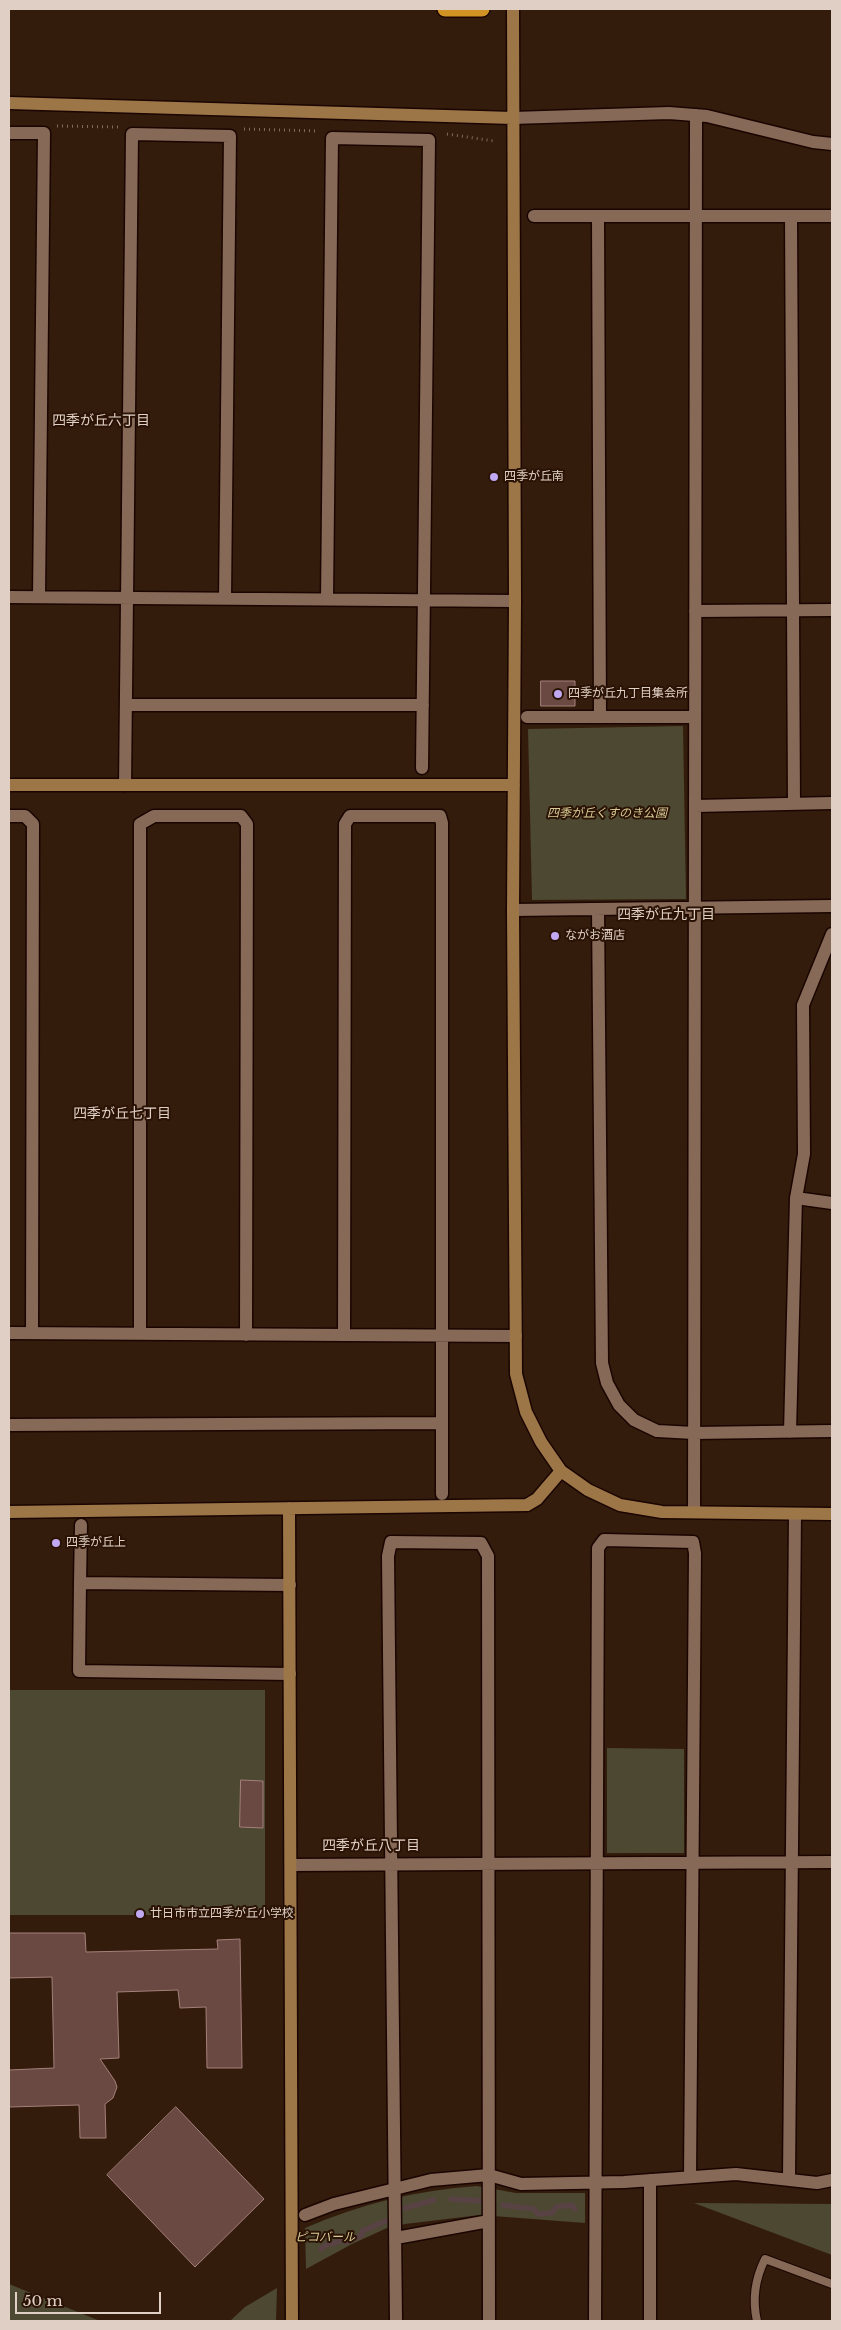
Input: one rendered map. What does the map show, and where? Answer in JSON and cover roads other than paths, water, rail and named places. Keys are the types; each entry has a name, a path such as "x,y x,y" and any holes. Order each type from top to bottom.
{"highway":[{"path":"445,9 482,9"}],"street":[{"path":"513,9 515,601 513,910 516,1374 526,1412 541,1442 561,1471 588,1490 620,1505 662,1512 832,1514"},
{"path":"9,104 513,118 669,113 707,116 812,142 832,144"},
{"path":"694,1512 696,115"},
{"path":"9,133 44,133 39,597"},
{"path":"125,785 132,134 230,136 225,598"},
{"path":"327,599 332,138 429,140 422,768"},
{"path":"534,216 832,216"},
{"path":"598,216 600,717"},
{"path":"791,216 794,804"},
{"path":"9,597 515,601"},
{"path":"696,611 832,610"},
{"path":"126,705 422,705"},
{"path":"528,716 695,717"},
{"path":"9,785 514,785"},
{"path":"695,806 832,803"},
{"path":"9,816 26,816 33,824 32,1333"},
{"path":"140,1334 140,824 154,816 240,816 247,824 246,1334"},
{"path":"344,1335 345,824 350,816 440,816 442,823 442,1494"},
{"path":"513,910 832,906"},
{"path":"598,910 602,1363 607,1383 619,1405 634,1420 657,1431 694,1433 832,1431"},
{"path":"790,1432 796,1198 804,1154 803,1005 832,934"},
{"path":"796,1198 832,1203"},
{"path":"9,1333 516,1336"},
{"path":"9,1425 442,1423"},
{"path":"9,1512 527,1505 537,1499 561,1471"},
{"path":"289,1508 292,2321"},
{"path":"789,2178 795,1514"},
{"path":"81,1525 78,1671 290,1674"},
{"path":"595,2321 598,1548 604,1540 693,1542 695,1553 690,2177"},
{"path":"396,2321 388,1556 392,1542 481,1544 488,1556 489,2321"},
{"path":"80,1582 290,1585"},
{"path":"291,1865 832,1862"},
{"path":"305,2215 334,2204 431,2180 490,2176 521,2184 595,2183 736,2174 789,2178 817,2183 832,2180"},
{"path":"650,2180 650,2321"},
{"path":"396,2238 488,2221"}],"lane":[{"path":"757,2321 754,2296 760,2269 765,2259 832,2284"}],"waterway":[{"path":"451,2199 479,2201"},
{"path":"405,2208 434,2200"},
{"path":"503,2205 534,2209 538,2214 552,2213 556,2207 572,2205 575,2209"},
{"path":"321,2249 329,2243 333,2244 342,2240 346,2242 362,2235 362,2231 386,2221"}],"place":[{"name":"四季が丘南","path":"494,477"},
{"name":"四季が丘九丁目集会所","path":"558,694"},
{"name":"ながお酒店","path":"555,936"},
{"name":"四季が丘上","path":"56,1543"},
{"name":"廿日市市立四季が丘小学校","path":"140,1914"}],"district":[{"name":"四季が丘六丁目","path":"101,421"},
{"name":"四季が丘九丁目","path":"666,915"},
{"name":"四季が丘七丁目","path":"122,1114"},
{"name":"四季が丘八丁目","path":"371,1846"}],"park label":[{"name":"四季が丘くすのき公園","path":"607,814"},
{"name":"ピコバール","path":"325,2238"}]}
